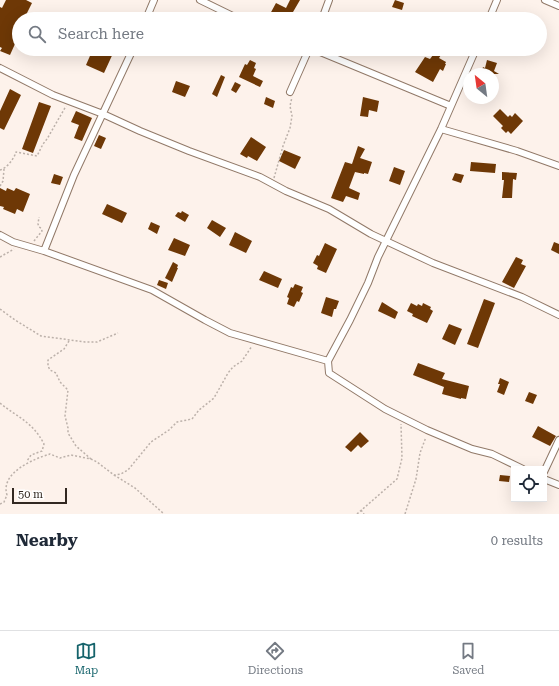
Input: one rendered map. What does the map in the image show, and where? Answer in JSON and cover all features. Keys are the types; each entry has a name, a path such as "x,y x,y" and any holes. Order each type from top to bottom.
{"street":[{"path":"149,12 154,0"},
{"path":"200,0 225,12"},
{"path":"325,12 329,0"},
{"path":"492,12 496,0"},
{"path":"545,0 559,6"},
{"path":"44,251 74,175 130,56"},
{"path":"290,92 306,56"},
{"path":"330,56 451,106"},
{"path":"473,56 441,129 350,320 328,361 329,373 385,409 427,430 472,449 492,454 516,466"},
{"path":"0,68 52,95 103,114 140,131 260,177 286,191 329,209 371,234 387,240 434,263 522,297 559,315"},
{"path":"441,129 517,151 559,166"},
{"path":"0,235 13,242 44,251 152,290 205,320 230,332 256,341 328,361"},
{"path":"547,466 559,440"},
{"path":"547,480 559,486"}],"path":[{"path":"273,184 283,146 290,128 292,116 290,106 292,99 290,92"},
{"path":"0,186 3,181 4,169 16,152 37,156 42,144 47,139 61,113 70,101"},
{"path":"0,170 4,169"},
{"path":"0,309 41,336 69,341 97,342 118,333"},
{"path":"69,341 64,349 48,360 48,366 50,370 56,373 60,382 68,390 65,416 70,438 76,446 91,459 97,462 108,472 135,488 164,514"},
{"path":"114,475 128,470 151,442 169,430 177,422 192,419 214,398 228,373 233,367 242,361 247,351 256,341"},
{"path":"0,403 32,426 40,435 44,444 42,450 31,455 26,463 7,480 5,487 7,495 4,502 0,504"},
{"path":"357,514 397,479 402,458 401,417"},
{"path":"405,514 416,479 420,453 425,441 427,430"},
{"path":"26,463 50,454 60,458 71,455 91,459"},
{"path":"361,510 364,514"}],"building":[{"path":"6,0 26,0 32,3 28,12 12,12 12,51 10,55 0,51 2,48 0,47 0,7 2,8"},
{"path":"290,0 300,0 293,12 271,12 276,3 286,8"},
{"path":"395,0 404,3 402,10 392,7"},
{"path":"90,56 112,56 104,73 86,65"},
{"path":"432,56 440,56 439,58 446,62 443,71 440,69 433,82 415,72 425,57 430,59"},
{"path":"250,60 256,63 254,68 256,69 253,76 263,81 260,87 239,77 245,64 247,65"},
{"path":"487,60 497,63 495,68 485,68"},
{"path":"221,75 225,77 217,97 212,94"},
{"path":"176,81 190,86 185,97 172,92"},
{"path":"235,82 241,85 236,93 231,90"},
{"path":"10,89 21,95 4,130 0,128 0,111"},
{"path":"266,97 275,101 273,108 264,104"},
{"path":"363,97 379,101 377,112 369,110 368,117 360,116"},
{"path":"39,102 51,106 33,153 22,149"},
{"path":"500,109 508,117 510,115 512,117 515,113 523,121 511,134 508,131 506,133 501,128 503,126 493,116"},
{"path":"76,111 92,118 82,141 74,138 79,125 71,122"},
{"path":"99,135 106,138 101,149 94,146"},
{"path":"251,137 266,147 257,161 240,154"},
{"path":"358,146 365,149 360,158 372,162 368,174 355,172 349,188 360,193 358,200 346,196 343,202 331,198 345,162 352,164"},
{"path":"284,150 301,157 295,169 279,161"},
{"path":"471,162 496,164 495,173 470,171"},
{"path":"394,167 405,171 400,185 389,181"},
{"path":"502,172 517,173 516,180 513,179 512,198 502,198 504,180 502,180"},
{"path":"455,173 464,175 461,183 452,180"},
{"path":"54,174 63,177 60,185 51,183"},
{"path":"0,188 6,191 7,188 14,191 16,188 30,194 23,212 17,209 15,214 3,209 4,207 0,206"},
{"path":"107,204 127,213 122,223 102,214"},
{"path":"182,211 189,215 185,222 175,216 178,212 181,213"},
{"path":"212,220 226,228 220,237 207,228"},
{"path":"151,222 160,226 157,234 148,229"},
{"path":"235,232 252,241 246,253 229,245"},
{"path":"174,238 190,245 185,256 168,250"},
{"path":"554,242 559,244 559,254 551,250"},
{"path":"325,243 337,249 326,273 317,269 318,266 313,263 317,255 319,256"},
{"path":"516,257 523,260 521,264 526,266 514,288 502,282"},
{"path":"173,262 178,265 178,268 172,282 165,278"},
{"path":"264,271 282,279 278,288 259,280"},
{"path":"159,280 168,283 166,289 157,285"},
{"path":"295,284 303,287 301,292 303,293 299,302 297,301 294,307 287,304 289,298 287,297 291,287 293,288"},
{"path":"326,297 339,301 336,309 334,309 332,317 321,313"},
{"path":"484,299 495,303 478,348 467,344"},
{"path":"382,302 398,312 395,319 378,311"},
{"path":"411,303 417,306 418,304 422,306 423,303 431,307 430,309 433,311 427,323 412,316 413,314 407,311"},
{"path":"449,324 462,329 455,345 442,339"},
{"path":"418,363 445,373 442,379 469,386 466,399 442,394 444,387 413,375"},
{"path":"500,378 509,382 504,395 497,392 500,384 498,384"},
{"path":"529,392 537,395 533,404 525,401"},
{"path":"538,426 556,436 550,446 532,437"},
{"path":"360,432 369,441 361,448 358,445 351,452 345,447"},
{"path":"500,475 510,476 509,482 499,481"}]}
